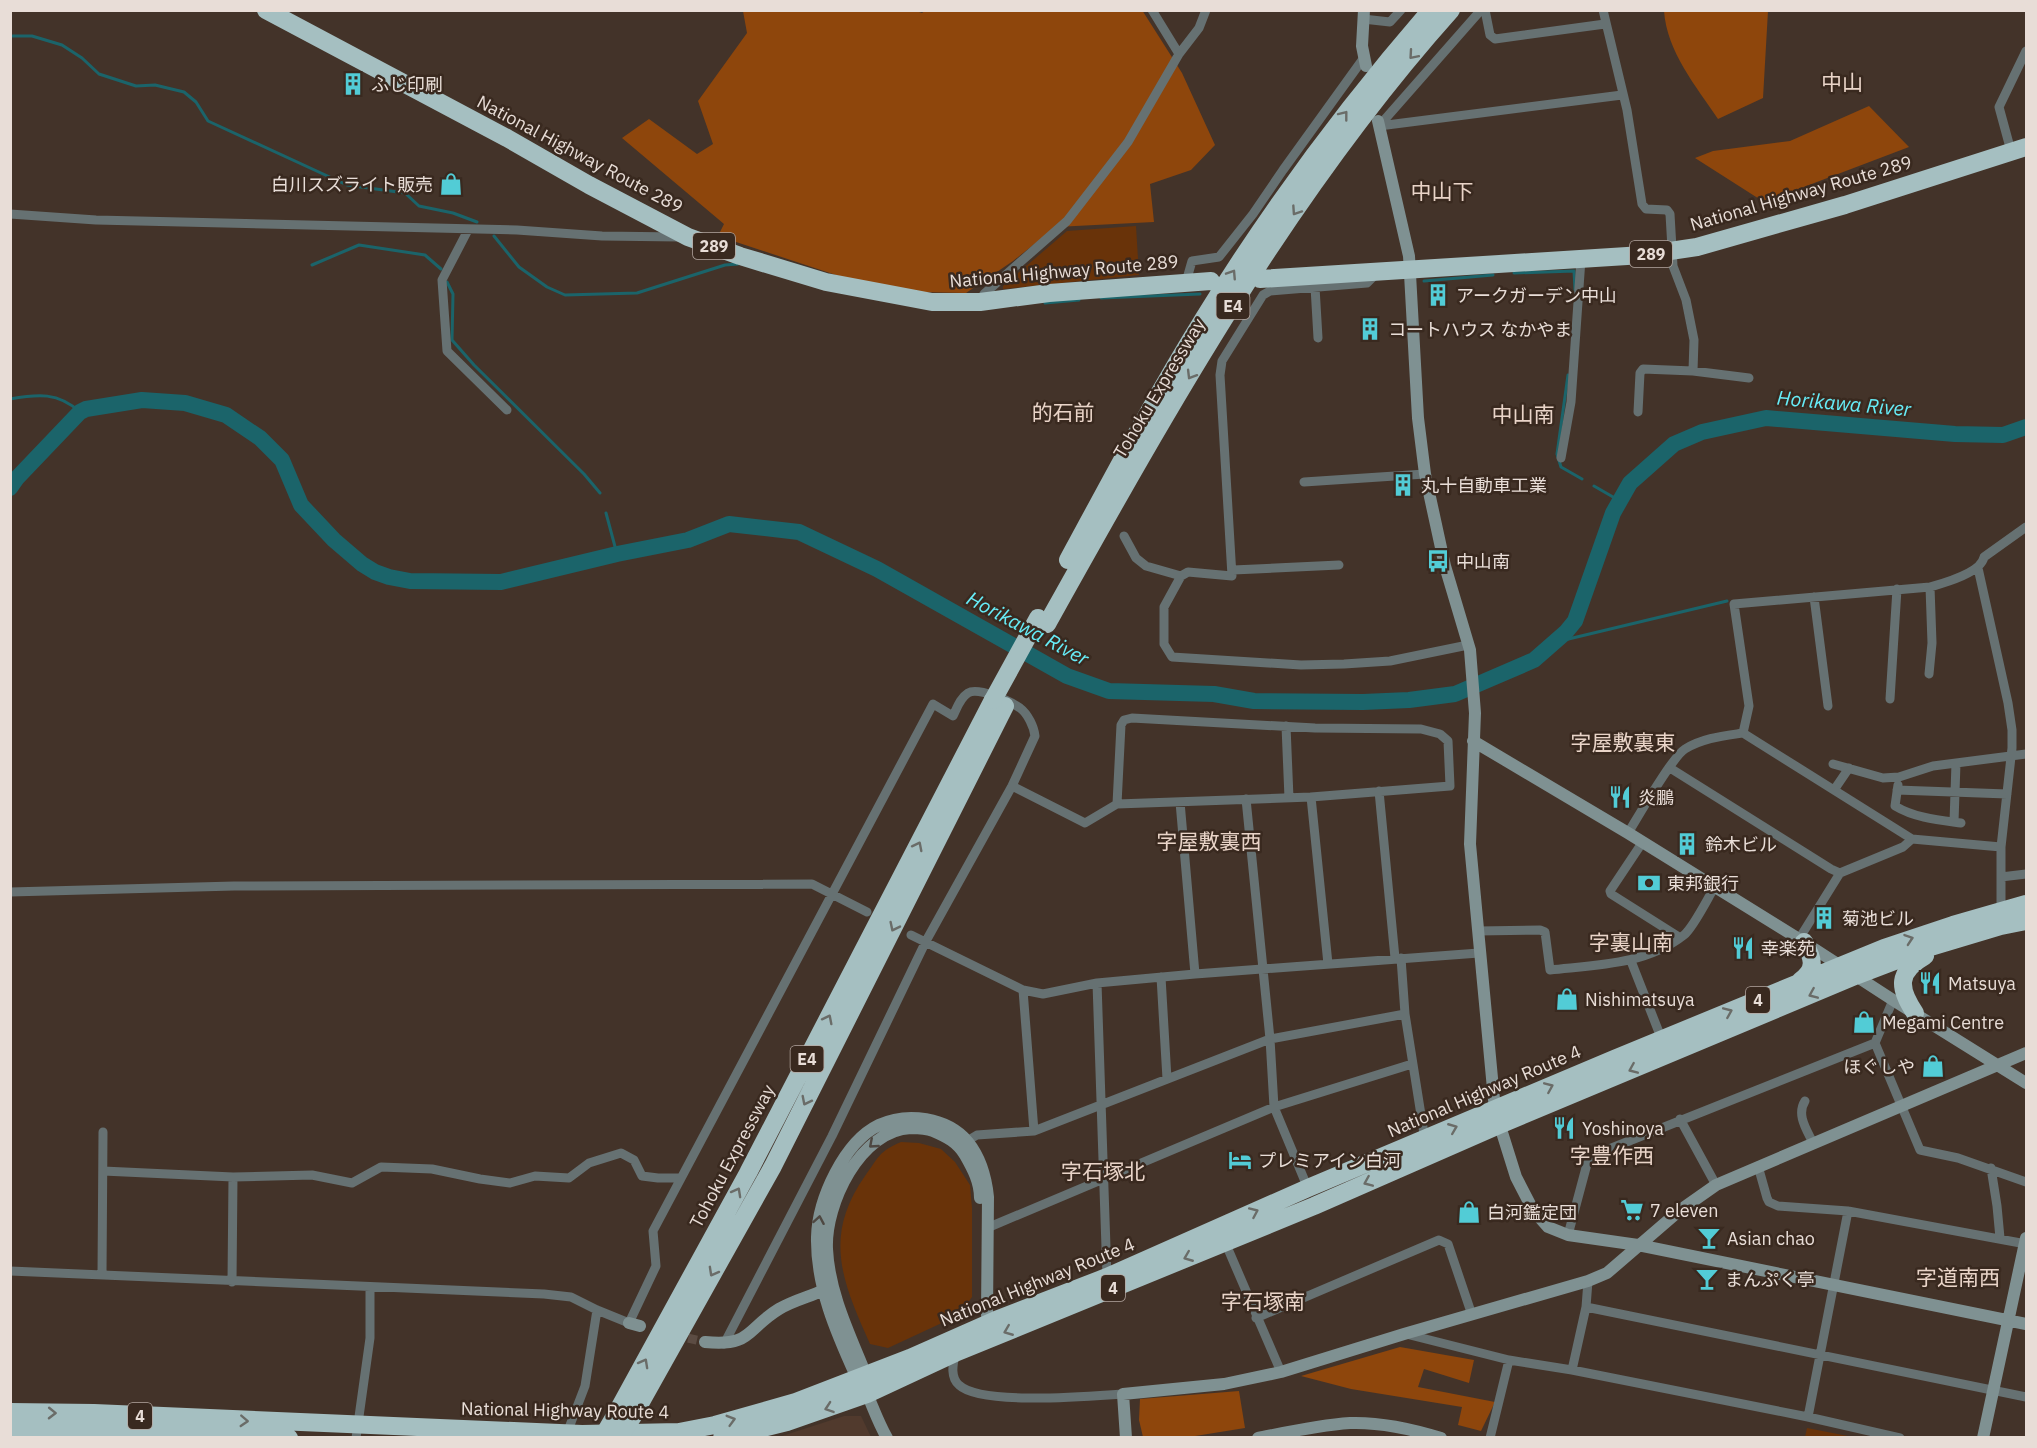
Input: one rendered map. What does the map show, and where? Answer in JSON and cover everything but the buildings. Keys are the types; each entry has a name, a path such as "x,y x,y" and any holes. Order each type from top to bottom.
{"highway":[{"name":"National Highway Route 289","path":"266,10 688,237 740,256 826,282 932,302 980,302 1039,294 1211,281"},
{"name":"Tohoku Expressway","path":"1042,621 1161,392 1203,319 1292,184 1342,116 1431,10"},
{"name":"Tohoku Expressway","path":"1042,621 1260,263 1355,127 1451,10"},
{"name":"National Highway Route 289","path":"1260,279 1581,259 1696,247 1845,205 2019,149"},
{"name":"E4","path":"624,1415 773,1166 999,703 1042,621"},
{"name":"National Highway Route 4","path":"1497,1118 1662,1040 1796,984 1931,947 1996,922 2026,904"},
{"name":"National Highway Route 4","path":"1996,922 2026,921"},
{"path":"1915,1014 1905,1000 1902,989 1903,976 1911,965 1996,922"},
{"path":"1796,984 1809,975 1812,965 1810,953 1802,940"},
{"name":"National Highway Route 4","path":"10,1412 94,1413 357,1431 582,1434 679,1432 715,1425 796,1402 910,1358 996,1320 1311,1197 1848,971"},
{"name":"National Highway Route 4","path":"722,1437 787,1422 867,1394 955,1353 1225,1242 1311,1197"},
{"path":"602,1437 624,1415"},
{"path":"618,1437 624,1415"},
{"name":"4","path":"10,1427 95,1428 289,1437"}],"street":[{"path":"1152,10 1179,54"},
{"path":"980,302 984,294 1067,221 1128,142 1179,54 1199,28 1206,10"},
{"path":"1186,282 1191,261 1219,257 1365,62 1363,15 1390,22 1401,10"},
{"path":"1483,10 1490,35 1495,39 1605,24"},
{"path":"1379,124 1483,10"},
{"path":"1603,10 1627,110 1642,204 1646,208 1667,210 1670,214 1673,266 1686,300 1694,340 1693,371"},
{"path":"2019,149 1999,107 2026,51"},
{"path":"1379,124 1622,95"},
{"path":"1379,124 1410,270 1418,418 1425,474 1445,566 1469,647 1475,712 1470,844 1497,1118 1516,1177 1533,1210 1548,1227 1568,1235 1638,1245 2026,1324"},
{"path":"10,214 96,220 518,230 602,236 688,237"},
{"path":"468,230 442,280 447,351 507,410"},
{"path":"1561,458 1571,402 1581,259"},
{"path":"1377,273 1367,283 1270,291 1263,295 1222,361 1220,375 1232,576 1188,572 1181,576 1164,607 1164,644 1172,657 1301,664 1390,661 1469,647"},
{"path":"1315,287 1318,338"},
{"path":"1638,412 1640,374 1643,369 1693,371 1749,378"},
{"path":"1305,482 1425,474"},
{"path":"1743,734 1749,706 1734,604 1930,587 1948,582 1978,568 1983,564 1984,557 2026,527"},
{"path":"1124,536 1136,558 1146,566 1181,576"},
{"path":"1233,570 1339,565"},
{"path":"1978,568 2012,730 1996,922"},
{"path":"1929,674 1932,643 1930,587"},
{"path":"1890,699 1897,589"},
{"path":"1814,597 1828,706"},
{"path":"10,1271 571,1297 635,1325 656,1266 653,1231 933,704 953,716 961,699 970,691 984,691 1021,708 1034,727 1035,736 1012,786 926,941 832,1136 724,1344"},
{"path":"1012,786 1085,823 1117,804 1311,797 1450,786 1448,741 1440,734 1421,729 1286,726 1132,718 1124,720 1121,725 1117,804"},
{"path":"1286,726 1289,798"},
{"path":"1628,833 1683,750 1702,741 1743,734 1912,839 2001,846"},
{"path":"1473,741 1802,940 2026,1083"},
{"path":"1833,764 1883,778 1899,777 1933,766 2026,754"},
{"path":"1899,777 1895,806 1906,812 1931,819 1957,823 1956,763"},
{"path":"1670,768 1840,873"},
{"path":"1834,790 1850,768"},
{"path":"1379,790 1405,1014 1427,1148"},
{"path":"1897,790 2007,795"},
{"path":"1311,797 1328,963"},
{"path":"1246,800 1270,1039 1274,1107 1311,1197"},
{"path":"1180,802 1195,974"},
{"path":"1802,940 1840,873 1903,848 1912,839"},
{"path":"1642,843 1610,891 1611,894 1679,937"},
{"path":"2001,877 2026,874"},
{"path":"10,892 234,886 812,884 867,912"},
{"path":"1478,931 1540,930 1545,932 1550,970 1631,961 1662,948 1685,934 1714,888"},
{"path":"911,935 1023,990 1042,994 1097,983 1328,963 1479,953"},
{"path":"1631,961 1662,1040"},
{"path":"1161,977 1167,1079"},
{"path":"1097,983 1107,1277"},
{"path":"1023,990 1034,1131"},
{"path":"1893,1000 1875,1043 1920,1150 1958,1158 2026,1182"},
{"path":"967,1140 977,1135 1034,1131 1270,1039 1405,1014"},
{"path":"1568,1235 1587,1164 1594,1155 1875,1043"},
{"path":"955,1353 952,1371 958,1384 970,1391 1040,1400 1224,1384 1281,1372 1588,1281 1606,1273 1679,1211 1716,1185 2026,1053"},
{"path":"987,1228 1274,1107 1412,1064"},
{"path":"1805,1101 1801,1107 1801,1115 1813,1143"},
{"path":"861,1377 822,1291 817,1235 820,1213 836,1172 853,1145 864,1134 878,1126 893,1120 927,1119 942,1124 967,1140 981,1165 986,1181 987,1315 996,1320"},
{"path":"1680,1119 1716,1185"},
{"path":"886,1437 876,1419 834,1293 828,1267 827,1246 830,1220 838,1195 848,1174 863,1153 877,1139 891,1132 915,1128 929,1129 956,1143 973,1170 980,1189 981,1307 974,1322 922,1346 910,1358"},
{"path":"102,1275 103,1132"},
{"path":"103,1171 233,1177 312,1175 352,1183 381,1167 432,1169 510,1183 535,1176 569,1178 589,1163 621,1153 634,1160 642,1176 681,1178"},
{"path":"1758,1166 1769,1202 1778,1206 1848,1211 2026,1242 1983,1437"},
{"path":"1990,1168 2000,1238"},
{"path":"232,1282 233,1177"},
{"path":"1808,1417 1848,1211"},
{"path":"1256,1318 1439,1240 1448,1244 1472,1315"},
{"path":"1225,1242 1281,1372"},
{"path":"1572,1370 1586,1307 1588,1281"},
{"path":"357,1431 370,1338 370,1287"},
{"path":"705,1342 724,1344 734,1342 749,1335 778,1310 822,1291"},
{"path":"1586,1307 2026,1397"},
{"path":"567,1433 585,1386 597,1310"},
{"path":"1404,1334 1509,1360 1572,1370 1900,1437"},
{"path":"1490,1437 1509,1360"},
{"path":"1123,1394 1126,1437"},
{"path":"1258,1437 1351,1423 1392,1427 1441,1437"}],"shaded area":[{"path":"913,10 922,13 926,10 1142,10 1182,73 1215,145 1191,170 1150,184 1154,222 1056,227 1013,261 966,293 921,292 842,277 718,236 724,224 622,138 649,119 697,154 713,144 698,101 747,33 743,11"},
{"path":"1664,11 1768,11 1763,98 1718,119 1677,54 1666,26"},
{"path":"1869,106 1909,147 1764,202 1695,158 1713,151 1790,141"},
{"path":"1136,226 1139,275 1003,289 1003,286 1067,231"},
{"path":"901,1142 919,1143 941,1149 955,1162 970,1185 972,1297 959,1315 888,1348 870,1344 845,1280 841,1260 841,1240 844,1219 852,1198 865,1176 883,1152"},
{"path":"1400,1347 1474,1360 1469,1383 1424,1369 1418,1387 1495,1402 1481,1431 1458,1425 1462,1407 1351,1389 1301,1376"},
{"path":"1239,1391 1245,1428 1189,1437 1143,1437 1139,1420 1140,1399"},
{"path":"844,1416 861,1416 871,1437 779,1437"},
{"path":"1807,1428 1853,1437 1805,1437"}],"waterway":[{"path":"10,36 32,36 62,45 82,58 99,74 136,86 155,85 184,92 196,102 208,121 347,185 405,193 419,206 453,213 477,222"},
{"path":"494,236 519,267 547,287 565,295 637,293 725,265 738,264"},
{"path":"312,265 359,245 425,255 441,269"},
{"path":"1514,273 1574,271 1575,290"},
{"path":"1424,281 1493,275"},
{"path":"447,282 453,294 452,340 600,493"},
{"path":"1101,298 1200,294"},
{"path":"1045,303 1079,300"},
{"path":"1568,375 1557,454 1561,467 1582,479"},
{"path":"10,399 47,396 64,401 80,412"},
{"name":"Horikawa River","path":"10,488 80,412 86,409 142,400 185,403 226,415 260,438 282,460 301,505 334,540 362,564 389,577 410,581 501,582 617,554 688,540 729,524 799,532 877,569 1067,676 1109,691 1214,694 1254,701 1363,702 1409,700 1455,694 1534,660 1575,621 1613,513 1630,483 1674,444 1702,432 1766,418 1955,434 2003,435 2026,427"},
{"path":"1594,486 1620,501"},
{"path":"606,513 617,554"},
{"path":"1556,642 1727,601"}],"tunnel":[{"path":"675,1335 705,1342"}],"place":[{"name":"ふじ印刷","path":"353,84"},
{"name":"白川スズライト販売","path":"451,184"},
{"name":"アークガーデン中山","path":"1438,295"},
{"name":"コートハウス なかやま","path":"1370,329"},
{"name":"丸十自動車工業","path":"1403,485"},
{"name":"中山南","path":"1438,561"},
{"name":"炎鵬","path":"1620,797"},
{"name":"鈴木ビル","path":"1687,844"},
{"name":"東邦銀行","path":"1649,883"},
{"name":"菊池ビル","path":"1824,918"},
{"name":"幸楽苑","path":"1743,948"},
{"name":"Matsuya","path":"1930,983"},
{"name":"Nishimatsuya","path":"1567,999"},
{"name":"Megami Centre","path":"1864,1022"},
{"name":"ほぐしや","path":"1933,1066"},
{"name":"Yoshinoya","path":"1564,1128"},
{"name":"プレミアイン白河","path":"1240,1160"},
{"name":"7 eleven","path":"1632,1210"},
{"name":"白河鑑定団","path":"1469,1212"},
{"name":"Asian chao","path":"1709,1238"},
{"name":"まんぷく亭","path":"1707,1279"}],"district":[{"name":"中山","path":"1842,82"},
{"name":"中山下","path":"1442,191"},
{"name":"的石前","path":"1063,412"},
{"name":"中山南","path":"1523,414"},
{"name":"字屋敷裏東","path":"1623,742"},
{"name":"字屋敷裏西","path":"1209,841"},
{"name":"字裏山南","path":"1631,942"},
{"name":"字豊作西","path":"1612,1155"},
{"name":"字石塚北","path":"1103,1171"},
{"name":"字道南西","path":"1958,1277"},
{"name":"字石塚南","path":"1263,1301"}]}
